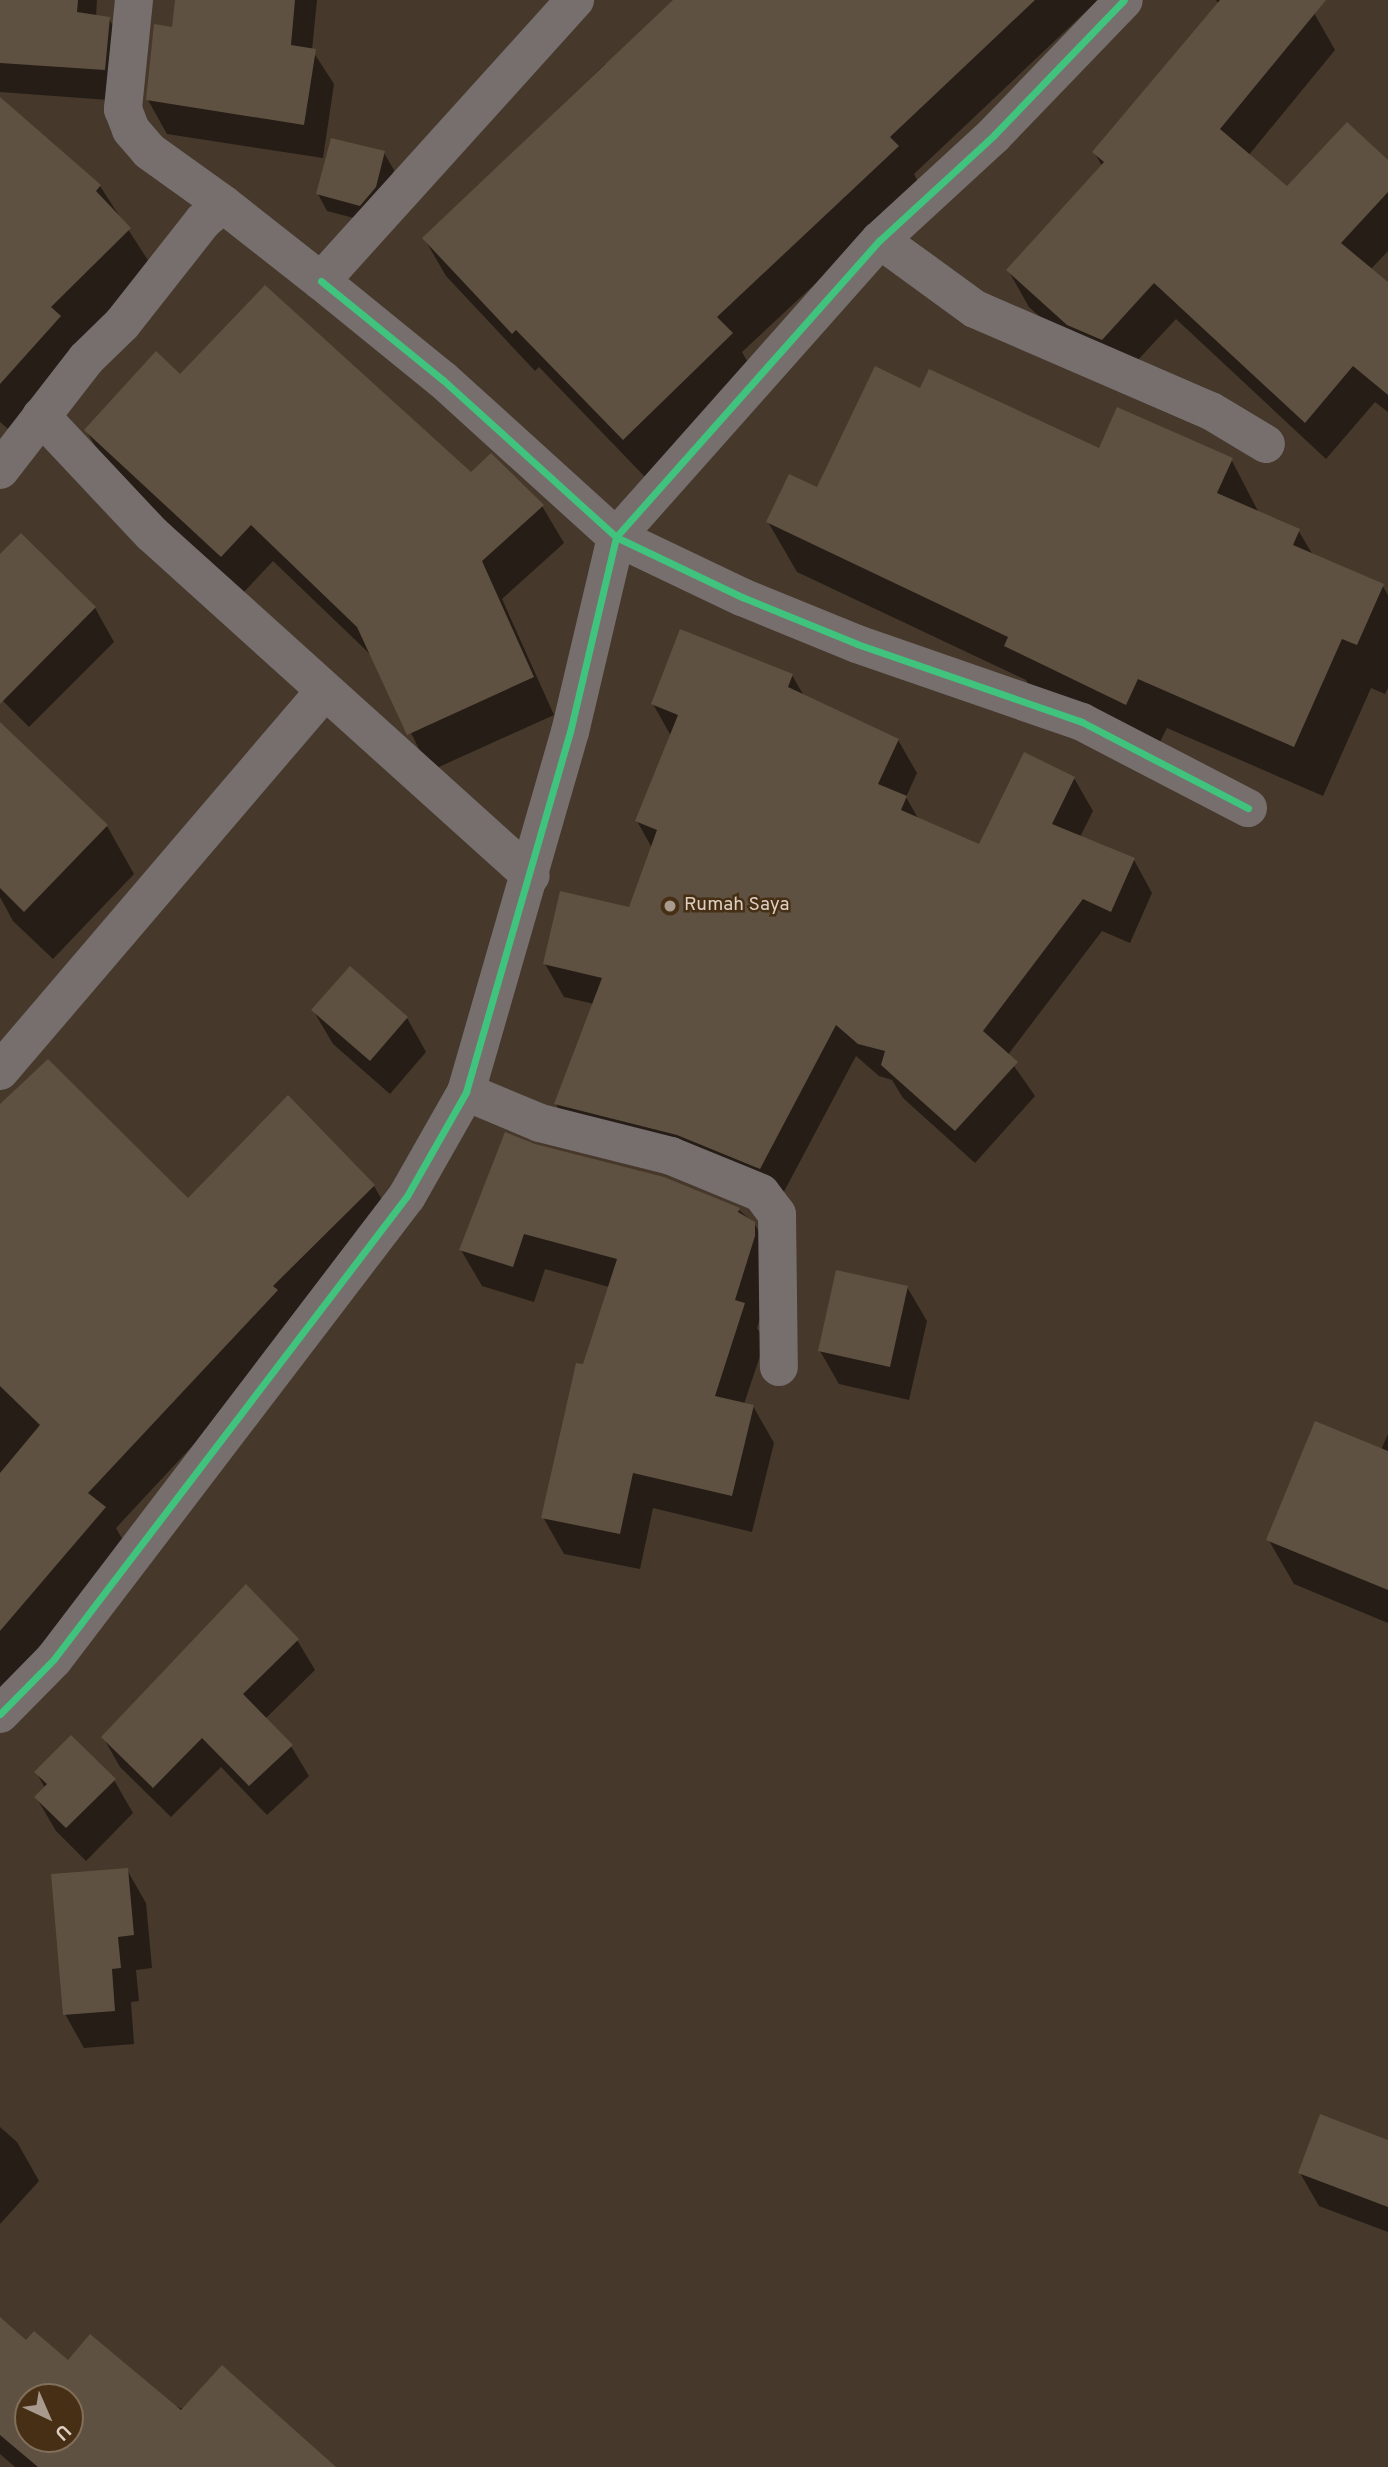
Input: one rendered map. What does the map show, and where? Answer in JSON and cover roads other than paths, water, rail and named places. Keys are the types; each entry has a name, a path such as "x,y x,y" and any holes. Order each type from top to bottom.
{"street":[{"path":"134,0 123,109 131,130 149,151 223,204 443,380 616,537 742,597 857,644 1082,722 1248,808"},
{"path":"321,281 575,0"},
{"path":"0,1714 62,1649 407,1196 466,1092 531,876 616,537 880,240 994,135 1124,0"},
{"path":"5,452 41,416 203,221 223,204"},
{"path":"880,240 975,309 1211,411 1266,444"},
{"path":"41,416 152,534 531,876"},
{"path":"0,1071 324,691"},
{"path":"466,1092 540,1123 671,1156 761,1193 777,1214 779,1367"}],"place":[{"name":"Rumah Saya","path":"670,906"}]}
